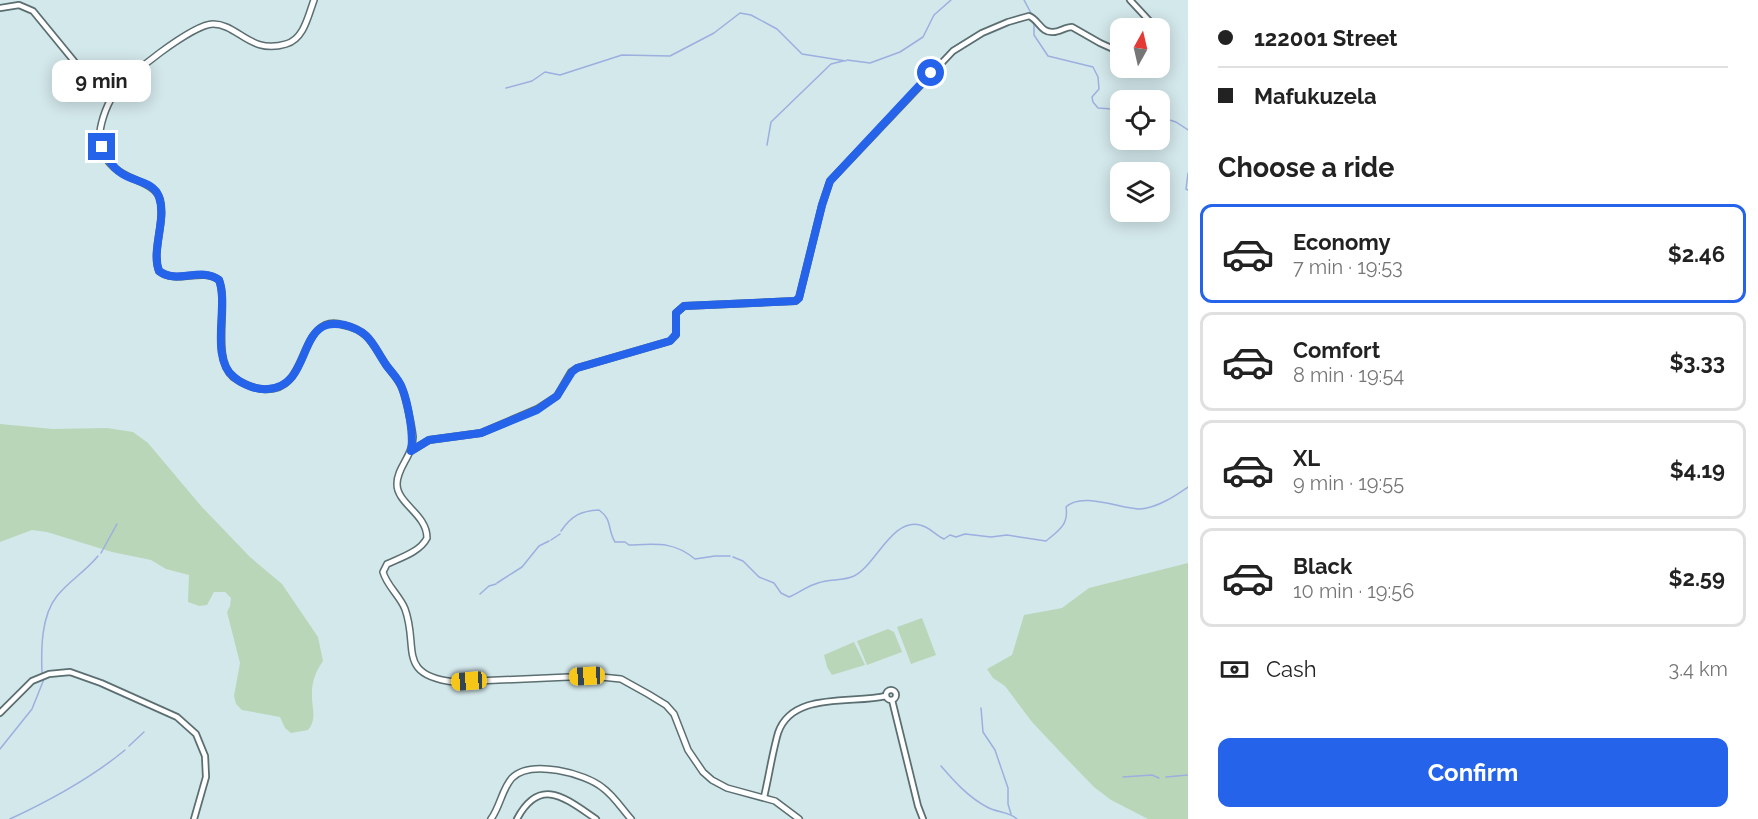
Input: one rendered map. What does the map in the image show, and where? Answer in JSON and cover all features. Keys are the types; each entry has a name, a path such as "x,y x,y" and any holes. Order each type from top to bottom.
{"main road":[{"path":"315,0 302,30 290,42 276,46 257,44 220,24 205,25 177,40 114,94 100,128 102,147 119,172 148,184 159,197 161,222 157,264 159,271 167,276 207,275 219,280 224,360 229,372 239,381 255,388 273,389 285,382 297,371 311,340 319,329 334,323 357,329 369,338 401,386 412,433 411,451 398,478 398,489 423,524 427,538 416,549 387,564 383,572 404,609 411,654 421,671 434,679 453,682 591,675 621,679 666,705 674,714 688,750 703,772 712,780 727,788 764,797 780,804 800,819"},
{"path":"491,819 511,779 523,771 535,769 569,772 589,779 609,793 631,819"}],"street":[{"path":"1130,0 1147,18"},
{"path":"0,8 19,5 33,11 82,72 114,94"},
{"path":"411,451 429,440 481,433 537,410 557,396 577,368 670,341 676,334 676,313 684,306 792,302 799,298 825,194 832,178 953,51 982,33 1029,16 1047,31 1053,32 1072,27 1110,48"},
{"path":"0,713 32,681 49,674 70,672 101,683 177,717 196,734 206,756 206,777 194,819"},
{"path":"886,696 888,691 894,691 896,697 892,700"},
{"path":"764,797 778,732 789,715 813,704 886,696 892,700 923,819"},
{"path":"517,819 525,805 531,800 550,794 563,797 596,819"}],"green space":[{"path":"0,424 53,429 107,428 133,432 148,443 201,506 250,557 282,584 318,637 323,661 316,672 313,684 313,721 308,730 291,733 285,728 280,717 242,710 236,704 234,696 240,663 227,612 231,598 225,592 214,592 207,605 199,606 188,602 189,575 166,569 151,560 112,552 47,532 32,530 0,542"},
{"path":"1188,563 1188,819 1148,819 1111,800 1094,787 1032,722 1005,686 993,678 987,669 1012,655 1024,615 1062,608 1089,588"},
{"path":"922,618 936,655 911,664 897,627"},
{"path":"888,629 894,632 902,652 867,665 857,641"},
{"path":"854,642 865,665 832,675 824,655"}],"waterway":[{"path":"847,60 870,63 900,52 923,37 934,15 951,0"},
{"path":"1024,0 1032,15"},
{"path":"506,88 532,81 545,72 560,75 622,55 670,56 714,33 740,13 751,15 777,29 802,54 846,61"},
{"path":"1034,22 1034,35 1048,56 1093,67 1098,77 1099,89 1092,97 1093,102 1098,108 1110,109"},
{"path":"767,145 771,122 831,64 843,61"},
{"path":"1170,120 1188,130"},
{"path":"1188,173 1186,189 1188,190"},
{"path":"733,557 743,561 759,577 774,583 781,593 789,597 818,583 854,576 870,562 893,535 901,528 910,525 924,526 944,539 950,535 956,537 965,534 991,537 1007,535 1046,541 1062,527 1066,518 1066,507 1073,502 1102,502 1140,509 1166,501 1188,487"},
{"path":"561,531 577,515 599,510 606,517 615,542 625,542 629,545 672,546 695,559 730,556"},
{"path":"101,553 117,524"},
{"path":"551,540 560,534"},
{"path":"497,583 522,567 539,546 549,541"},
{"path":"42,674 43,633 52,604 57,596 98,556"},
{"path":"480,594 489,586 496,584"},
{"path":"0,749 32,709 44,679"},
{"path":"981,708 983,732 995,750 1008,788 1008,804 1011,814"},
{"path":"129,746 144,732"},
{"path":"10,819 70,788 125,750"},
{"path":"941,766 956,783 980,803 1017,819"},
{"path":"1123,777 1152,775 1159,778"},
{"path":"1166,777 1188,775"}],"route":[{"path":"102,147 119,172 128,178 148,184 159,197 161,222 157,264 159,271 167,276 207,275 219,280 224,360 233,377 255,388 273,389 297,371 311,340 319,329 334,323 357,329 369,338 401,386 412,433 411,451 429,440 481,433 537,410 557,396 577,368 670,341 676,334 676,313 684,306 795,301 799,298 830,181 931,73"}]}
